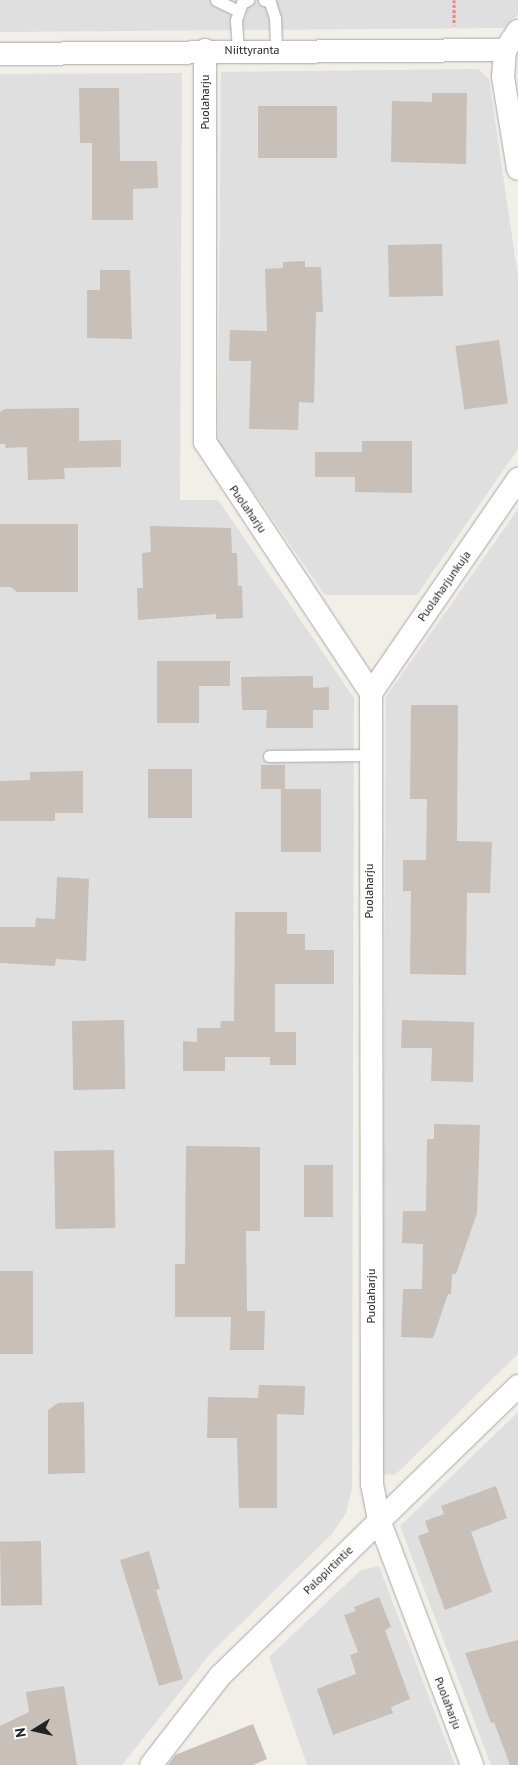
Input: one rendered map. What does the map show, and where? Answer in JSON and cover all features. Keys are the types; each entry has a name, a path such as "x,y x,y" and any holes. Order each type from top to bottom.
{"street":[{"path":"518,31 505,50 506,100 518,169"},
{"name":"Niittyranta","path":"0,54 169,53 205,50 505,50"},
{"name":"Puolaharju","path":"205,50 205,442 362,675 371,693 368,755 372,1484 379,1520 472,1765"},
{"name":"Puolaharjunkuja","path":"371,693 518,479"},
{"name":"Palopirtintie","path":"151,1765 220,1676 518,1386"}],"lane":[{"path":"216,0 239,11"},
{"path":"238,50 236,20 242,3 248,0"},
{"path":"264,0 270,2 275,18 276,50"},
{"path":"269,756 368,755"}],"shaded area":[{"path":"0,0 518,0 518,14 504,28 0,32"},
{"path":"478,69 489,79 518,277 518,449 417,595 325,595 218,441 221,72"},
{"path":"182,73 180,500 218,500 354,698 352,1489 346,1513 331,1535 210,1654 122,1765 0,1765 0,74"},
{"path":"518,509 518,1354 395,1475 382,1474 386,697"},
{"path":"518,1412 518,1765 491,1765 400,1526"},
{"path":"379,1566 455,1765 307,1765 269,1657 361,1570"}],"building":[{"path":"79,88 119,88 120,161 157,161 158,188 133,189 133,220 92,220 92,143 80,143"},
{"path":"432,93 467,93 466,164 391,162 392,101 432,102"},
{"path":"258,106 337,106 337,158 258,158"},
{"path":"442,244 443,296 389,297 388,245"},
{"path":"305,261 305,267 321,267 323,312 316,312 314,403 299,402 298,430 249,429 251,361 229,361 230,330 267,331 265,269 283,268 283,262"},
{"path":"100,270 130,270 132,339 87,338 87,290 100,290"},
{"path":"499,340 508,403 464,410 455,346"},
{"path":"79,408 79,441 121,440 121,467 64,468 65,479 28,480 27,447 6,448 5,444 0,444 0,412 5,409"},
{"path":"362,441 412,441 412,493 355,492 355,477 315,477 315,452 362,452"},
{"path":"0,524 78,524 78,592 17,592 11,587 0,587"},
{"path":"150,526 231,528 232,553 237,553 238,586 242,586 243,618 216,619 216,614 138,620 137,588 143,588 142,553 151,552"},
{"path":"157,661 230,661 230,686 199,686 199,723 157,723"},
{"path":"313,676 313,688 329,687 329,710 313,710 313,728 266,728 267,710 242,710 241,677"},
{"path":"411,705 458,705 457,841 492,842 490,893 467,893 466,975 410,974 411,891 403,891 403,860 426,860 427,799 410,799"},
{"path":"261,765 285,765 285,789 321,789 321,852 281,852 281,789 261,789"},
{"path":"148,769 192,769 192,818 148,818"},
{"path":"83,771 83,813 55,813 55,821 0,821 0,781 30,780 30,772"},
{"path":"57,877 89,879 86,961 56,959 55,966 0,963 0,927 35,927 36,918 55,919"},
{"path":"235,912 287,912 287,934 305,934 305,950 334,950 334,984 275,984 275,1032 296,1032 296,1065 270,1065 270,1057 225,1057 225,1071 183,1071 183,1041 197,1042 197,1028 220,1028 221,1021 234,1021"},
{"path":"124,1020 125,1089 73,1090 72,1021"},
{"path":"402,1020 474,1022 473,1082 431,1081 432,1048 401,1048"},
{"path":"434,1124 480,1125 477,1213 456,1274 452,1274 451,1294 448,1294 433,1338 401,1337 403,1289 422,1289 423,1244 402,1243 403,1211 426,1211 427,1139 434,1139"},
{"path":"186,1146 260,1147 260,1231 246,1231 247,1311 265,1311 264,1350 230,1350 231,1317 175,1317 175,1264 185,1264"},
{"path":"114,1150 115,1228 55,1229 54,1151"},
{"path":"304,1165 333,1165 333,1217 304,1217"},
{"path":"0,1271 33,1271 33,1354 0,1354"},
{"path":"259,1385 305,1386 304,1415 277,1414 277,1508 239,1508 237,1438 207,1438 208,1397 258,1398"},
{"path":"84,1402 85,1473 48,1474 48,1410 58,1403"},
{"path":"496,1486 507,1518 471,1532 492,1592 445,1610 418,1536 429,1532 425,1521 444,1514 441,1506"},
{"path":"41,1541 42,1605 1,1606 0,1542"},
{"path":"149,1551 160,1589 156,1590 183,1679 159,1686 120,1560"},
{"path":"379,1597 391,1627 385,1630 410,1699 391,1707 393,1713 333,1735 317,1689 356,1674 350,1655 358,1652 344,1615 356,1611 354,1607"},
{"path":"518,1640 518,1765 510,1765 494,1722 491,1723 465,1653"},
{"path":"64,1686 77,1765 0,1765 0,1726 29,1712 26,1692"},
{"path":"253,1724 267,1759 253,1765 168,1765 175,1755"}]}
